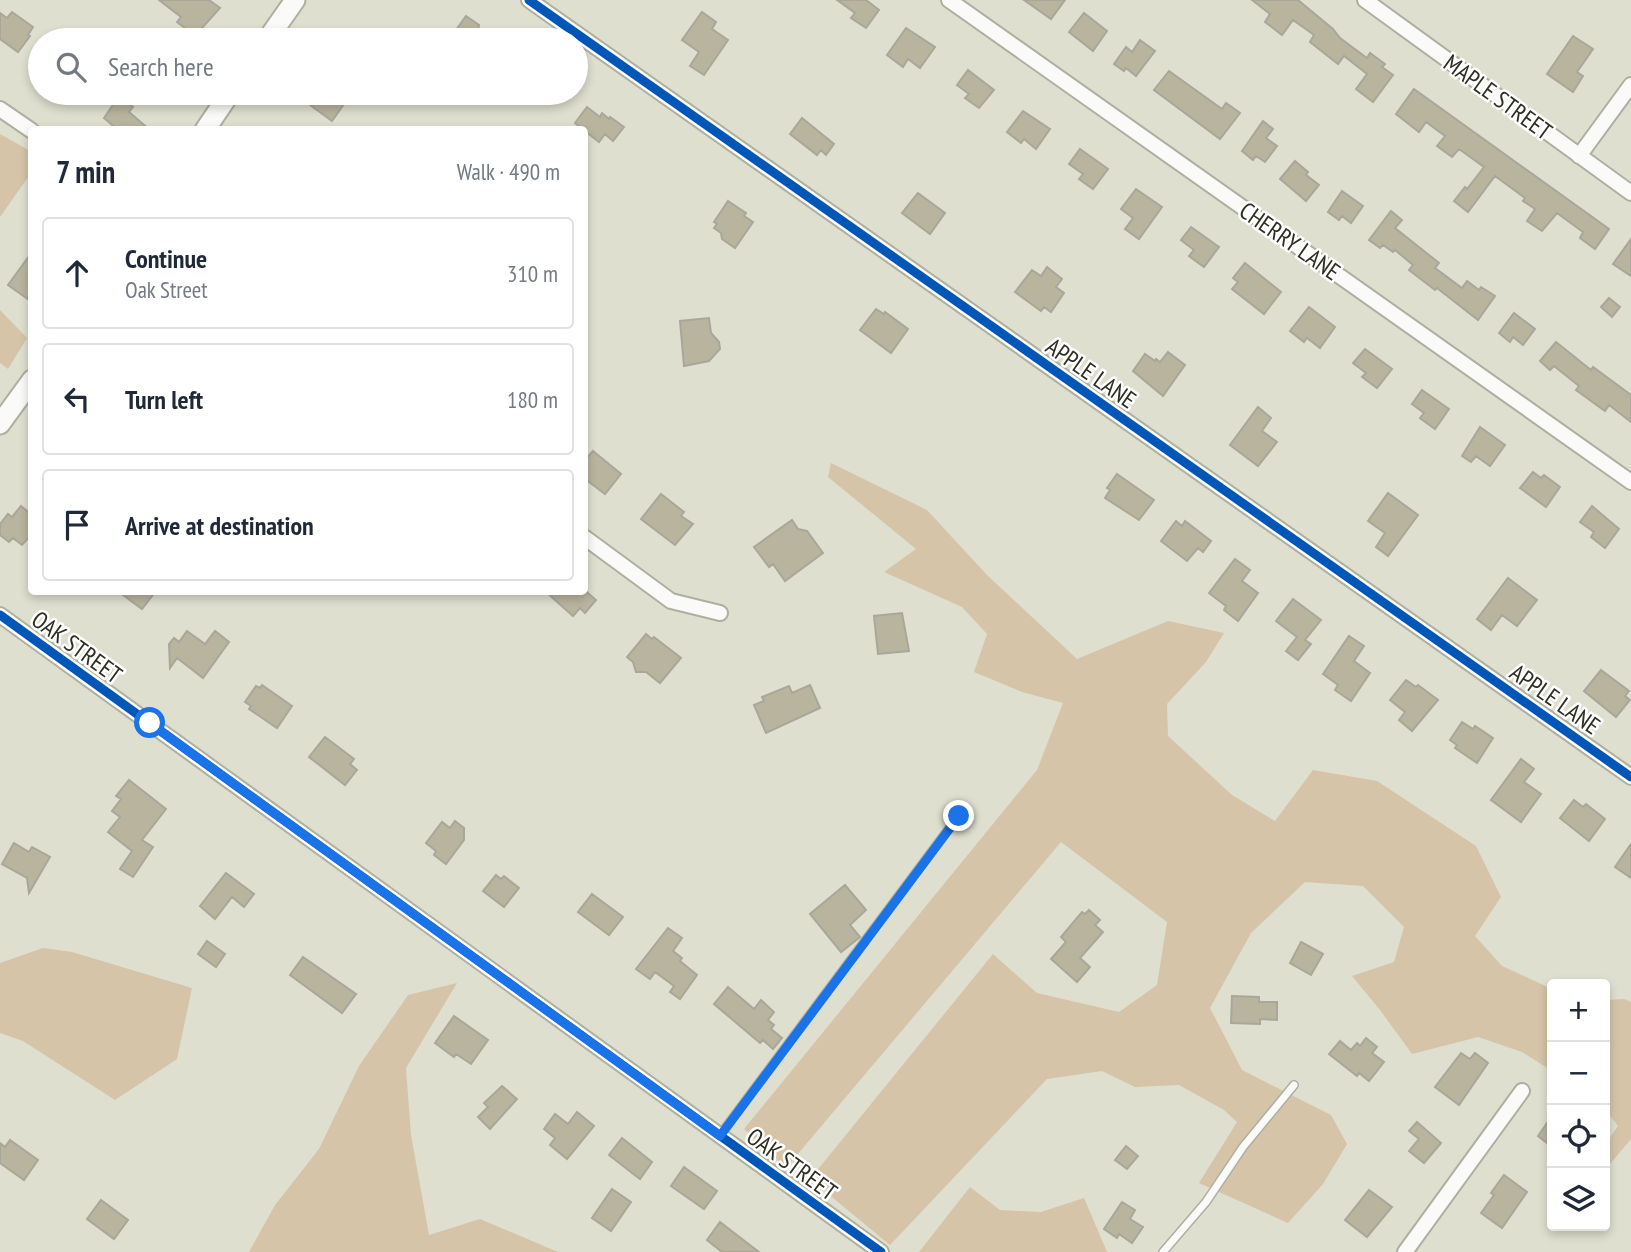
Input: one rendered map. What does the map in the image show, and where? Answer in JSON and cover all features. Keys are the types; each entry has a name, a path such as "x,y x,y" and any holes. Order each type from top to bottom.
{"street":[{"path":"275,28 295,0"},
{"name":"APPLE LANE","path":"529,0 569,28"},
{"name":"CHERRY LANE","path":"949,0 1631,482"},
{"name":"MAPLE STREET","path":"1365,0 1631,193"},
{"name":"APPLE LANE","path":"588,42 1631,777"},
{"path":"1579,156 1631,85"},
{"path":"208,126 222,105"},
{"path":"0,109 28,128"},
{"path":"0,424 28,386"},
{"path":"588,540 671,601 720,613"},
{"name":"OAK STREET","path":"0,615 881,1252"},
{"path":"1405,1252 1521,1090"}],"lane":[{"path":"720,1136 959,816"},
{"path":"1163,1252 1206,1202 1243,1147 1294,1085"}],"shaded area":[{"path":"0,134 28,150 28,177 0,217"},
{"path":"0,310 27,338 8,369 0,363"},
{"path":"831,463 927,510 987,575 1077,659 1168,621 1224,633 1206,662 1167,704 1168,736 1232,795 1275,821 1313,770 1377,781 1476,846 1501,897 1475,936 1502,966 1547,987 1547,1068 1522,1052 1478,1037 1412,1054 1352,976 1394,962 1404,927 1363,886 1305,882 1251,933 1210,1008 1242,1070 1331,1115 1347,1144 1323,1184 1288,1223 1199,1183 1237,1122 1224,1110 1179,1085 1135,1087 1102,1071 1047,1079 890,1245 810,1179 993,954 1037,993 1119,1012 1157,985 1167,922 1061,842 786,1168 744,1129 1037,770 1063,703 1022,692 974,672 987,634 962,607 884,572 916,549 828,477"},
{"path":"43,948 72,952 192,988 177,1059 115,1100 23,1041 0,1033 0,963"},
{"path":"457,983 406,1068 411,1135 429,1235 480,1219 558,1252 249,1252 275,1205 319,1149 359,1066 408,995"},
{"path":"1624,999 1631,1002 1631,1139 1610,1164 1610,1138 1618,1126 1610,1116 1610,1000"},
{"path":"970,1187 1000,1210 1041,1212 1084,1198 1107,1252 919,1252"}],"building":[{"path":"159,0 209,0 220,8 202,28 185,28 177,22 181,17"},
{"path":"837,0 866,0 879,10 866,28 851,18 855,13"},
{"path":"1024,0 1065,0 1051,19"},
{"path":"1252,0 1298,0 1340,38 1367,58 1370,53 1385,64 1382,67 1393,75 1373,102 1356,89 1367,74 1344,56 1338,64 1310,42 1314,35 1293,20 1282,35 1265,22 1270,14"},
{"path":"12,12 33,27 28,28 28,39 18,52 0,39 0,13 7,18"},
{"path":"702,12 716,22 712,29 728,40 704,75 690,66 699,52 682,40"},
{"path":"1084,13 1107,31 1093,51 1069,32"},
{"path":"466,16 479,25 478,28 458,28"},
{"path":"906,28 935,47 920,68 908,59 903,67 887,55"},
{"path":"1573,36 1593,49 1577,72 1583,76 1573,92 1547,74"},
{"path":"1140,40 1155,51 1136,76 1126,68 1124,71 1114,64 1126,47 1132,52"},
{"path":"968,70 994,90 979,108 965,98 969,94 957,85"},
{"path":"1169,71 1222,109 1226,103 1240,113 1220,139 1154,90"},
{"path":"1414,89 1609,229 1595,249 1580,238 1583,232 1557,213 1542,231 1527,221 1535,209 1523,201 1525,198 1495,176 1468,212 1454,201 1484,167 1459,149 1452,157 1437,146 1445,136 1426,122 1419,132 1396,114"},
{"path":"113,105 130,105 133,107 129,112 145,126 113,126 104,118"},
{"path":"310,105 343,105 332,121"},
{"path":"587,107 600,117 602,113 624,127 613,141 605,134 599,142 588,133 588,126 575,123"},
{"path":"1023,111 1050,129 1036,149 1024,139 1021,143 1007,132"},
{"path":"802,118 834,144 826,155 821,150 817,155 790,134"},
{"path":"1263,121 1273,129 1266,138 1277,146 1265,162 1256,156 1253,160 1242,151"},
{"path":"1080,149 1108,169 1093,189 1079,179 1083,174 1069,164"},
{"path":"1295,161 1308,172 1306,175 1319,185 1306,201 1280,179"},
{"path":"1136,189 1162,207 1139,239 1125,229 1133,218 1121,209"},
{"path":"1342,191 1363,206 1351,223 1342,216 1339,220 1328,212"},
{"path":"918,193 945,213 930,234 902,213"},
{"path":"728,201 746,213 744,216 753,222 735,248 722,239 721,233 714,228 717,224 714,222"},
{"path":"1391,211 1402,220 1395,228 1439,263 1435,268 1462,288 1467,281 1479,290 1481,287 1495,296 1478,320 1409,270 1413,265 1395,250 1393,252 1383,245 1380,248 1369,240"},
{"path":"1191,227 1219,247 1204,267 1189,256 1194,250 1181,240"},
{"path":"1631,239 1631,276 1613,264"},
{"path":"28,258 28,299 8,285"},
{"path":"1245,263 1281,292 1264,314 1232,289 1238,282 1233,278"},
{"path":"1047,267 1062,279 1056,287 1064,293 1051,312 1044,307 1041,311 1015,292 1032,270 1041,276"},
{"path":"1609,298 1620,307 1612,317 1601,307"},
{"path":"1309,307 1335,327 1320,348 1307,338 1304,342 1290,331"},
{"path":"876,309 884,314 885,312 908,329 891,353 860,330"},
{"path":"1514,313 1535,329 1523,345 1513,337 1510,342 1499,333"},
{"path":"709,318 711,333 719,342 720,349 709,361 684,366 680,321"},
{"path":"1556,342 1591,370 1593,367 1631,395 1631,422 1609,405 1605,411 1576,390 1579,386 1554,366 1550,370 1540,361"},
{"path":"1365,349 1392,369 1377,388 1362,377 1366,373 1353,363"},
{"path":"1168,352 1185,365 1163,396 1133,371 1145,354 1160,362"},
{"path":"1422,390 1449,409 1435,429 1420,418 1424,413 1412,404"},
{"path":"1258,407 1271,418 1262,431 1277,442 1258,466 1230,445"},
{"path":"1480,427 1505,445 1490,466 1476,456 1471,462 1462,456"},
{"path":"593,451 621,474 605,494 588,481 588,457"},
{"path":"1533,472 1541,478 1544,475 1560,487 1546,507 1520,488"},
{"path":"1117,474 1154,500 1139,520 1105,498 1110,490 1107,488"},
{"path":"1388,493 1418,515 1388,556 1376,547 1385,533 1368,521"},
{"path":"661,494 684,512 681,516 693,524 675,545 641,519"},
{"path":"21,506 28,512 28,538 22,545 13,538 9,542 0,535 0,524 8,514 12,517"},
{"path":"1592,506 1619,529 1605,548 1591,537 1594,532 1580,522"},
{"path":"792,520 798,529 807,531 823,553 785,581 773,564 769,567 754,547"},
{"path":"1176,521 1182,526 1185,521 1211,541 1203,552 1198,548 1187,561 1161,541"},
{"path":"1235,559 1250,570 1242,581 1258,593 1238,621 1224,610 1226,606 1209,593"},
{"path":"1508,578 1537,600 1517,626 1502,615 1491,630 1477,619"},
{"path":"588,593 596,600 585,613 580,608 573,616 549,595 588,595"},
{"path":"123,595 153,595 142,609"},
{"path":"1293,599 1321,620 1305,640 1311,644 1298,660 1286,651 1297,637 1276,621"},
{"path":"902,613 909,651 878,654 874,616"},
{"path":"187,631 205,644 215,631 229,642 203,678 177,658 170,668 169,644 174,638 179,642"},
{"path":"646,634 681,658 660,683 646,672 636,672 633,662 627,657"},
{"path":"1349,636 1364,646 1354,661 1370,673 1351,701 1335,690 1338,685 1323,674"},
{"path":"1601,670 1629,691 1625,696 1630,700 1616,717 1584,691"},
{"path":"1406,680 1416,687 1418,685 1438,700 1412,731 1399,720 1405,712 1390,700"},
{"path":"262,685 292,706 277,728 249,709 251,706 245,702 256,686 260,688"},
{"path":"810,685 820,708 766,733 754,705 764,701 762,697 789,686 792,693"},
{"path":"1462,722 1473,729 1475,726 1493,738 1477,763 1455,748 1457,745 1450,740"},
{"path":"325,737 354,759 350,764 357,770 345,785 309,757"},
{"path":"1521,759 1534,769 1524,782 1541,794 1521,822 1491,800"},
{"path":"129,780 166,809 142,840 153,847 133,877 120,869 132,851 108,832 120,817 112,811 121,799 116,796"},
{"path":"1574,800 1583,807 1586,804 1605,819 1589,841 1560,818"},
{"path":"455,821 464,828 464,840 446,864 434,855 436,851 426,843 442,822 450,828"},
{"path":"14,843 29,852 32,847 50,857 29,893 27,878 2,864"},
{"path":"1631,844 1631,878 1615,867"},
{"path":"226,873 254,894 244,907 232,897 215,919 200,906"},
{"path":"496,875 501,879 504,876 519,888 504,907 483,891"},
{"path":"845,885 866,910 850,925 860,937 841,952 810,914"},
{"path":"592,894 623,917 609,935 578,912"},
{"path":"1089,910 1100,920 1095,925 1103,932 1080,958 1090,967 1077,982 1051,959 1066,942 1061,937 1082,912 1085,914"},
{"path":"668,928 682,938 673,951 682,958 680,961 697,975 680,999 670,992 674,986 655,972 650,979 636,969"},
{"path":"207,941 225,954 216,967 198,954"},
{"path":"1301,942 1323,954 1311,975 1290,963"},
{"path":"303,957 356,994 342,1013 290,975"},
{"path":"728,987 754,1009 761,1000 774,1012 768,1020 774,1025 771,1029 782,1038 773,1049 763,1040 760,1043 714,1004"},
{"path":"1232,996 1259,997 1259,1002 1277,1002 1277,1020 1260,1019 1260,1024 1231,1023"},
{"path":"454,1016 488,1040 471,1064 456,1054 454,1057 435,1043"},
{"path":"1366,1038 1377,1047 1372,1053 1384,1062 1369,1081 1359,1073 1357,1076 1329,1054 1340,1041 1351,1050 1357,1043 1360,1046"},
{"path":"1461,1053 1470,1059 1475,1053 1488,1063 1459,1105 1435,1087"},
{"path":"502,1086 517,1099 490,1129 478,1117 488,1107 484,1103"},
{"path":"577,1112 594,1126 567,1159 550,1145 555,1138 544,1129 555,1114 568,1124"},
{"path":"1417,1122 1441,1143 1424,1163 1409,1151 1419,1139 1409,1131"},
{"path":"1547,1123 1547,1143 1538,1136"},
{"path":"622,1138 652,1162 640,1179 609,1155"},
{"path":"10,1140 38,1160 24,1180 0,1163 0,1143 5,1147"},
{"path":"1126,1146 1138,1156 1127,1169 1115,1160"},
{"path":"684,1167 717,1191 704,1209 671,1186"},
{"path":"1504,1175 1527,1192 1502,1228 1481,1213"},
{"path":"612,1189 631,1202 611,1231 592,1218"},
{"path":"1369,1190 1392,1207 1367,1237 1345,1220"},
{"path":"101,1200 128,1220 114,1239 87,1219"},
{"path":"1122,1202 1135,1210 1130,1219 1143,1227 1132,1243 1119,1234 1117,1238 1104,1229"},
{"path":"720,1222 759,1252 722,1252 707,1240"}],"cycle path":[{"path":"529,0 569,28"},
{"path":"588,42 1631,777"},
{"path":"0,615 881,1252"}],"route":[{"path":"150,723 720,1136 959,816"}]}
